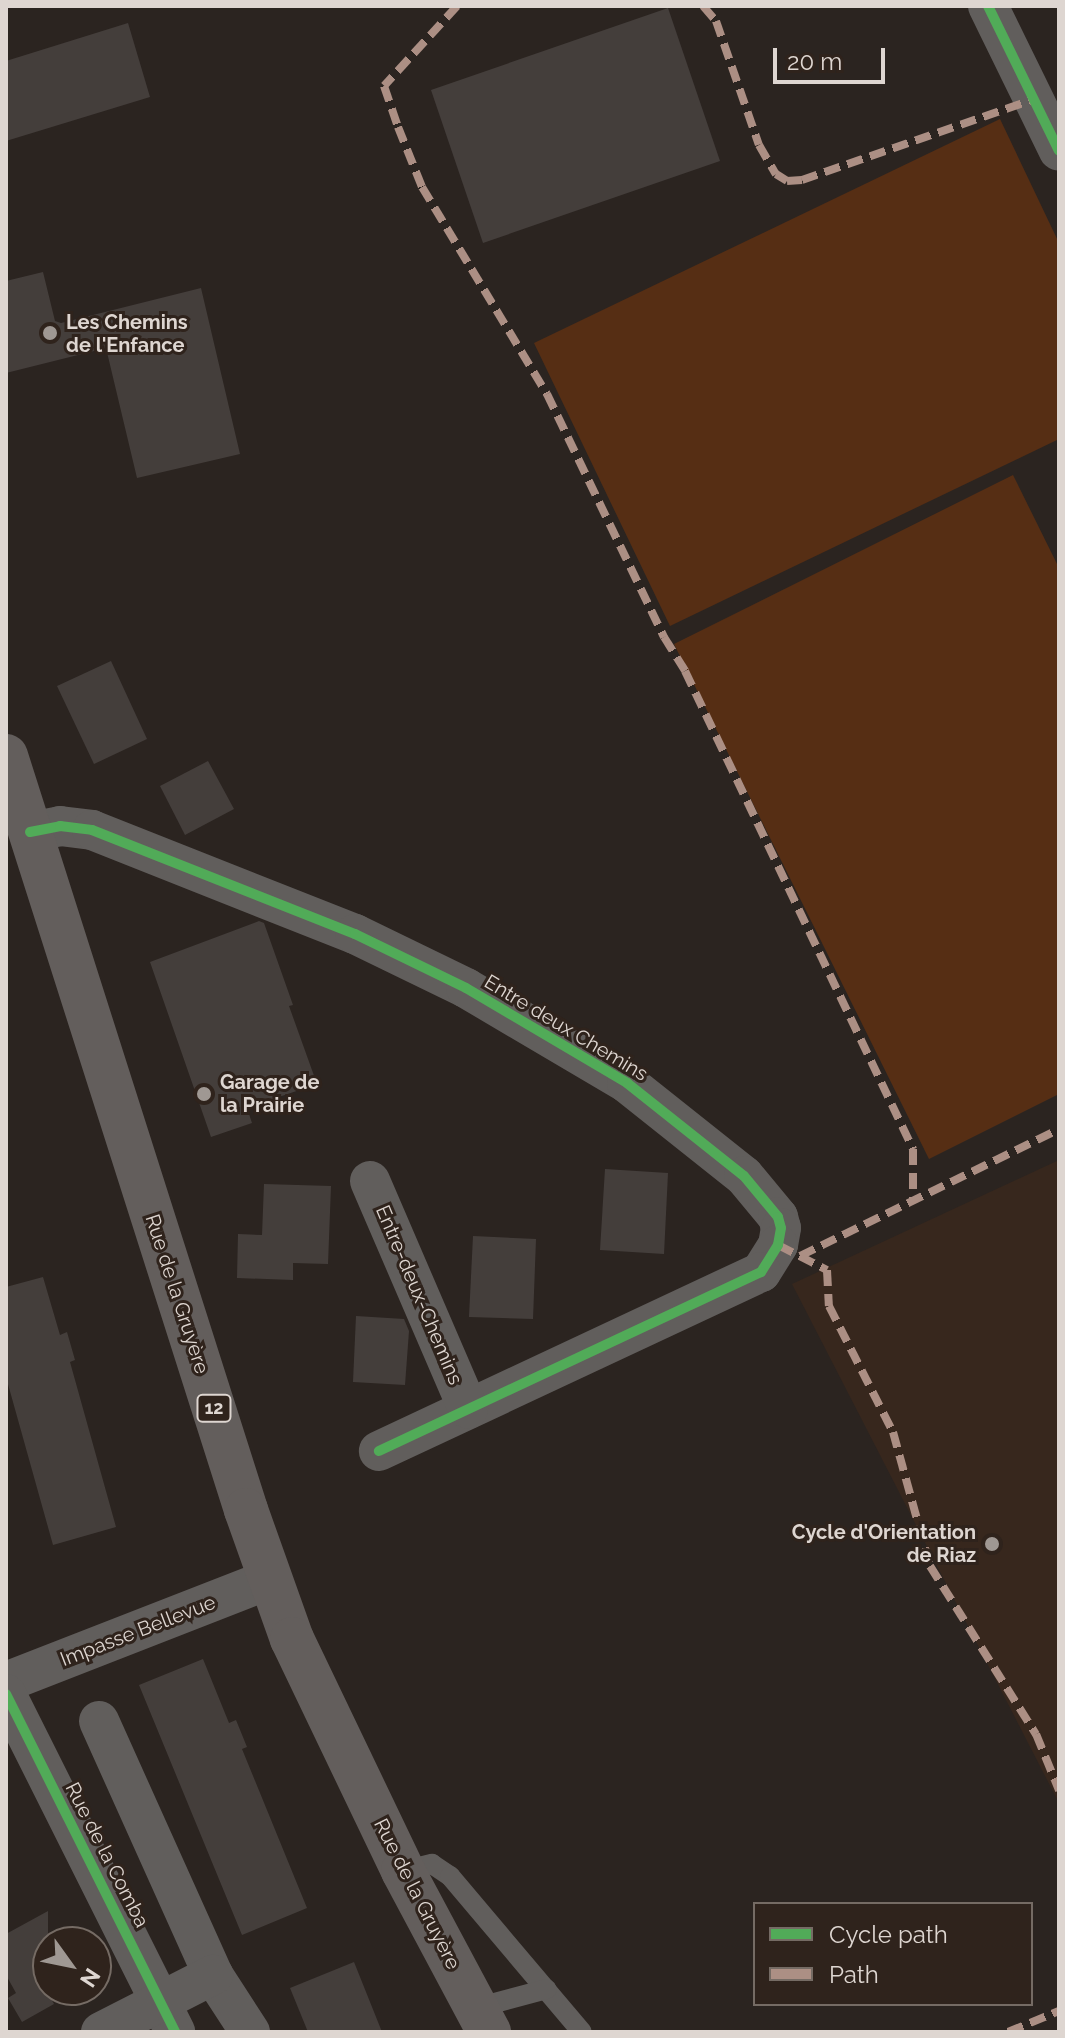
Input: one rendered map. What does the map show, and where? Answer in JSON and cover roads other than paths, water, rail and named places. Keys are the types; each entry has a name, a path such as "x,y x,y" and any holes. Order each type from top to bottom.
{"main road":[{"name":"Rue de la Gruyère","path":"6,756 270,1579 307,1676 403,1871 483,2020"}],"street":[{"path":"988,6 1059,151"},
{"name":"Entre deux Chemins","path":"30,832 60,826 92,830 355,934 466,988 627,1083 687,1127 768,1201 778,1217 780,1237 771,1262 761,1272 379,1451"},
{"name":"Entre-deux-Chemins","path":"370,1181 468,1409"},
{"name":"Impasse Bellevue","path":"6,1682 270,1579"},
{"name":"Rue de la Comba","path":"6,1694 168,2017"},
{"path":"99,1721 213,1975 250,2032"},
{"path":"101,2032 168,2017 213,1975"}],"lane":[{"path":"403,1871 432,1864 450,1876 582,2032"},
{"path":"483,2020 547,1989"}],"place":[{"name":"Les Chemins de l'Enfance","path":"50,333"},
{"name":"Garage de la Prairie","path":"204,1094"},
{"name":"Cycle d'Orientation de Riaz","path":"992,1544"}]}
